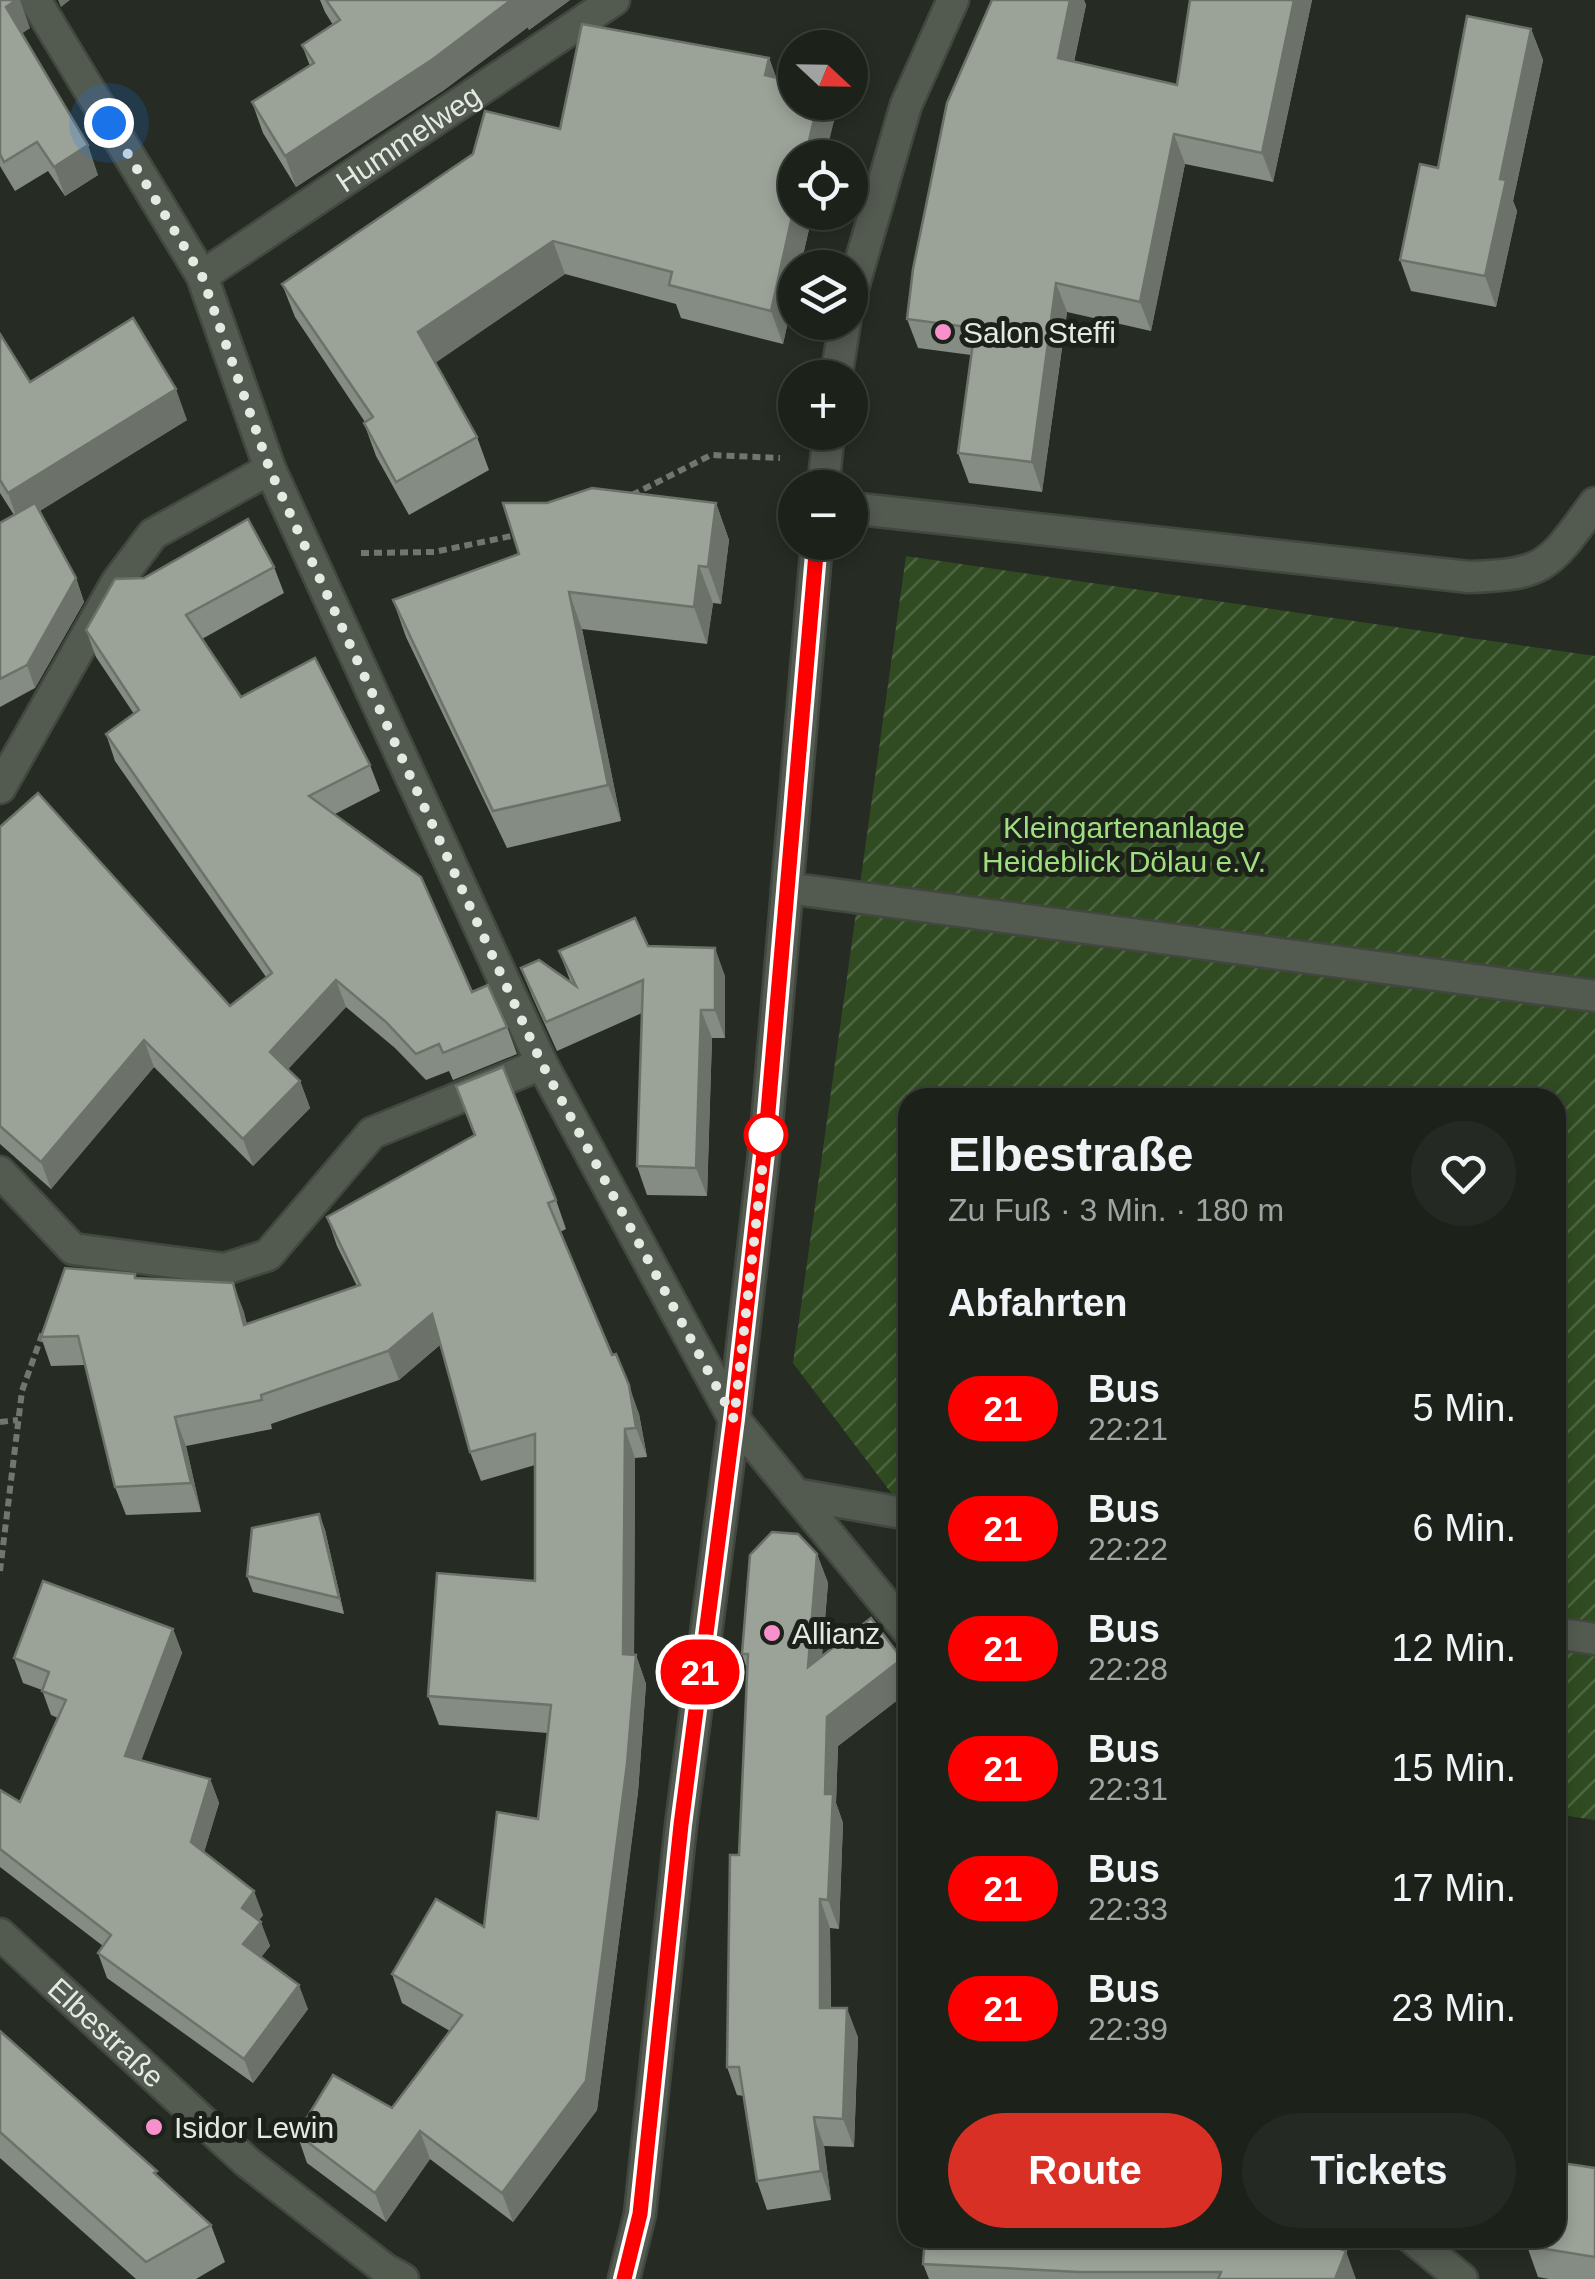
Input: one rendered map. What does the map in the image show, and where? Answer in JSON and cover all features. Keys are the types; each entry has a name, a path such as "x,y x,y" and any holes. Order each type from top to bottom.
{"street":[{"path":"35,0 202,276 270,470 542,1064 734,1419 898,1618"},
{"name":"Hummelweg","path":"202,276 614,0"},
{"path":"864,250 906,106 953,0"},
{"path":"0,788 117,582 154,534 270,470"},
{"path":"868,510 1469,577 1532,572 1561,550 1595,504"},
{"path":"624,2279 640,2214 681,1825 766,1135 815,560"},
{"path":"787,888 1595,996"},
{"path":"0,1172 74,1249 225,1270 268,1255 372,1133 542,1064"},
{"path":"59,1288 74,1249"},
{"path":"795,1494 898,1512"},
{"path":"1566,1634 1595,1640"},
{"name":"Elbestraße","path":"0,1934 247,2162 403,2279"},
{"path":"1419,2248 1433,2270 1462,2279"}],"path":[{"path":"623,498 711,455 826,460"},
{"path":"305,545 364,554 434,552 532,530"},
{"path":"0,1571 22,1390 59,1288"},
{"path":"0,1422 18,1420"},
{"path":"1306,2258 1322,2248"}],"green space":[{"name":"Kleingartenanlage Heideblick Dölau e.V.","path":"906,556 1595,656 1595,1820 1566,1816 1566,1088 898,1088 898,1502 793,1363"}],"building":[{"path":"0,0 16,0 6,7 88,145 54,167 37,142 4,162 0,154"},
{"path":"326,0 511,0 433,59 285,156 252,102 314,63 302,45 340,20"},
{"path":"992,0 1070,0 1058,58 1177,85 1190,0 1294,0 1262,153 1174,134 1140,302 1056,283 1032,462 958,453 975,328 907,319 913,269 947,103"},
{"path":"1467,16 1531,29 1500,179 1506,180 1485,276 1400,260 1420,164 1438,168"},
{"path":"582,24 769,58 765,75 778,78 778,120 814,120 809,140 778,140 778,230 789,230 785,250 778,250 778,280 771,311 669,285 672,272 553,241 418,332 477,437 396,482 364,423 373,417 282,284 473,154 485,111 560,129"},
{"path":"133,318 176,389 8,493 0,480 0,334 30,382"},
{"path":"592,488 716,503 708,567 699,566 694,607 569,592 608,785 493,811 393,600 519,554 503,503 547,503"},
{"path":"35,503 76,578 27,665 0,679 0,523"},
{"path":"248,519 274,567 186,615 241,697 315,658 370,765 309,796 421,877 472,992 488,985 507,1027 443,1053 439,1044 416,1054 386,1022 336,980 270,1052 300,1081 243,1139 144,1040 41,1162 0,1126 0,827 38,793 230,1006 272,973 106,734 139,710 86,630 115,579 144,578"},
{"path":"635,918 648,946 715,948 715,1010 701,1010 696,1168 637,1166 643,980 546,1022 521,968 539,960 576,986 559,951"},
{"path":"503,1067 556,1200 548,1203 612,1355 616,1354 629,1385 636,1428 625,1429 623,1654 636,1655 627,1764 586,2081 502,2193 420,2131 375,2193 297,2134 333,2075 392,2108 462,2015 392,1974 436,1899 484,1927 497,1812 538,1819 551,1705 428,1696 437,1573 535,1581 535,1434 470,1452 432,1314 388,1351 261,1395 262,1400 175,1417 191,1483 115,1487 78,1336 41,1337 65,1268 135,1274 135,1278 233,1283 244,1325 360,1285 327,1217 475,1135 456,1086"},
{"path":"319,1514 339,1598 247,1576 252,1528"},
{"path":"772,1532 798,1534 817,1554 808,1667 871,1618 898,1654 898,1662 827,1717 825,1794 833,1794 828,1900 820,1899 820,2008 847,2008 843,2119 814,2117 821,2171 757,2181 739,2067 727,2067 730,1855 739,1855 748,1654 742,1654 750,1555"},
{"path":"43,1581 173,1629 125,1756 210,1779 191,1842 254,1891 242,1908 261,1922 243,1944 299,1985 244,2059 98,1953 111,1935 0,1849 0,1790 20,1802 66,1700 42,1691 49,1672 14,1658"},
{"path":"0,2031 157,2171 154,2173 211,2225 146,2262 0,2132"},
{"path":"1566,2164 1595,2168 1595,2257 1539,2248 1566,2248"},
{"path":"924,2248 1346,2251 1335,2279 1218,2279 1221,2272 1079,2272 923,2264"}],"bus line":[{"name":"21","path":"624,2279 640,2214 681,1825 766,1135 815,560"}],"place":[{"name":"Salon Steffi","path":"943,332"},
{"name":"Allianz","path":"772,1633"},
{"name":"Isidor Lewin","path":"154,2127"}],"route":[{"path":"109,123 202,276 270,470 542,1064 734,1419 766,1135"}]}
